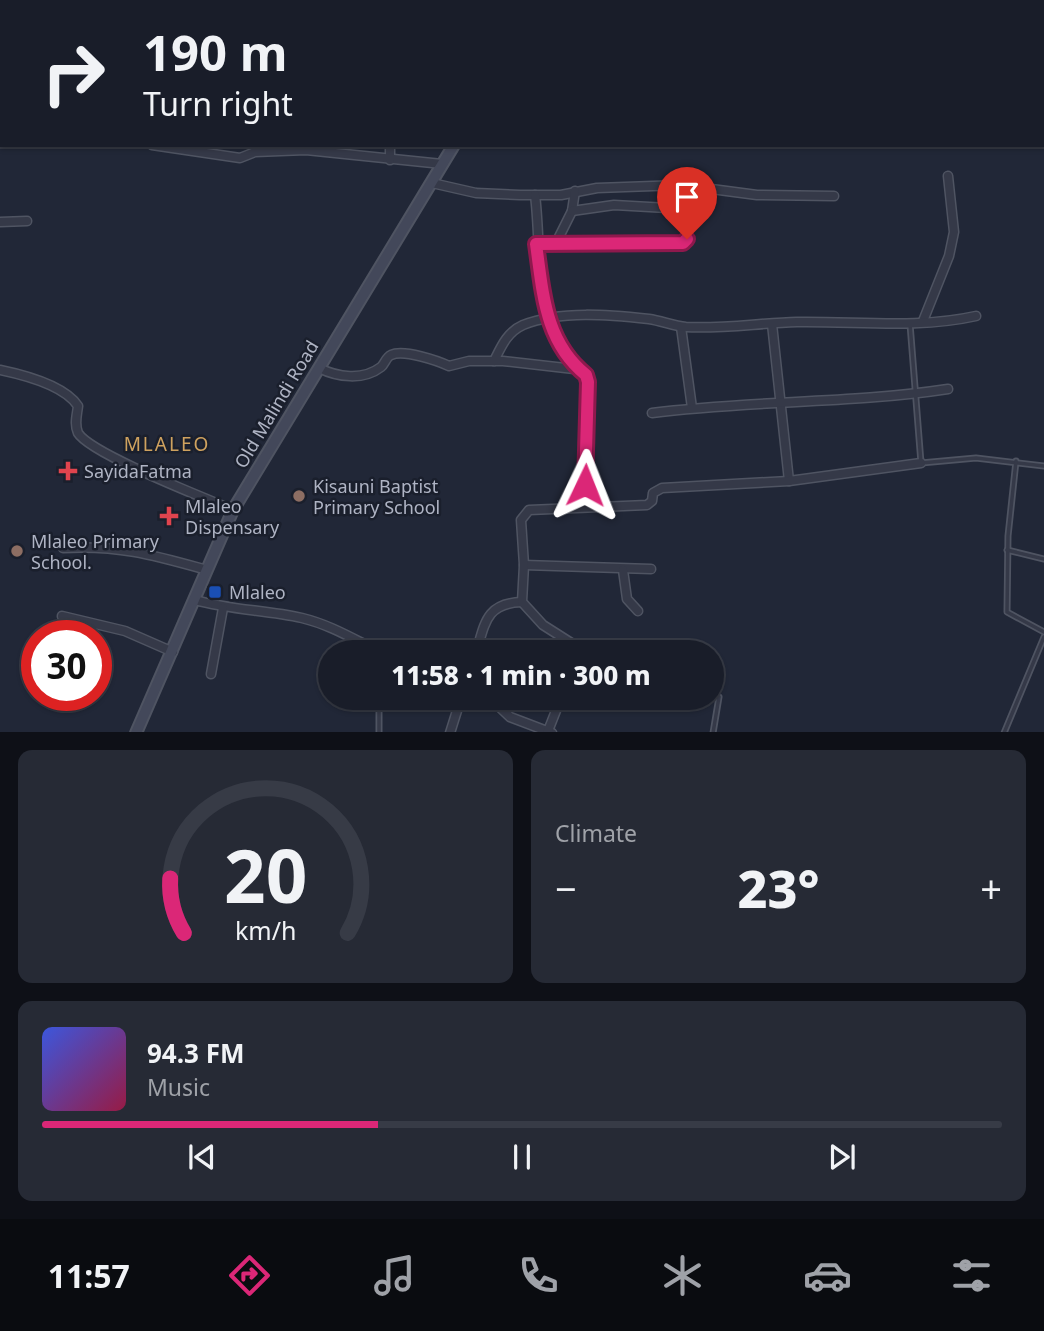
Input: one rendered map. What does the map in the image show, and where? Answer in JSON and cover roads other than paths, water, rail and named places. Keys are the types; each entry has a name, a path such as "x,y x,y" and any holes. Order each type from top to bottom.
{"main road":[{"name":"Old Malindi Road","path":"136,732 233,510 453,147"}],"street":[{"path":"166,147 240,158 255,152 290,148 442,164"},
{"path":"390,147 390,160"},
{"path":"923,321 949,256 954,232 948,176"},
{"path":"432,183 476,192 535,195 681,185 757,195 834,196"},
{"path":"555,245 572,211 575,191"},
{"path":"535,195 536,244 547,320 574,369"},
{"path":"536,244 672,244 683,243 687,239 685,209 614,205 572,211"},
{"path":"0,222 27,221"},
{"path":"494,361 513,331 547,320 599,316 650,319 681,327 731,328 833,322 883,325 923,321 946,323 976,316"},
{"path":"772,324 778,404 789,481"},
{"path":"681,327 692,408"},
{"path":"319,368 344,377 355,376 382,366 391,354 436,359 449,366 494,361 574,369 586,375 585,507"},
{"path":"0,370 19,374 69,397 78,406 78,432 107,453 233,510"},
{"path":"652,413 692,408 915,394 948,389"},
{"path":"567,640 543,625 522,602 523,513 534,508 647,505 652,501 653,493 662,488 789,481 921,463"},
{"path":"63,548 102,545 132,549 206,570"},
{"path":"524,565 651,569"},
{"path":"623,570 627,599 638,611"},
{"path":"195,600 223,608 304,619 332,627 357,640"},
{"path":"480,640 489,615 498,606 522,602"},
{"path":"211,674 223,608"},
{"path":"62,616 125,631 173,652"},
{"path":"450,732 457,710"},
{"path":"503,710 510,717 550,732 557,710"}],"lane":[{"path":"910,322 921,463 976,458 1044,466"},
{"path":"1004,732 1044,634 1007,612 1007,550 1016,461"},
{"path":"1007,550 1044,559"},
{"path":"379,710 379,732"},
{"path":"713,732 717,710"}],"place":[{"name":"SayidaFatma","path":"68,471"},
{"name":"Kisauni Baptist Primary School","path":"299,496"},
{"name":"Mlaleo Dispensary","path":"169,516"},
{"name":"Mlaleo Primary School.","path":"17,551"},
{"name":"Mlaleo","path":"215,592"}],"district":[{"name":"MLALEO","path":"167,444"}]}
